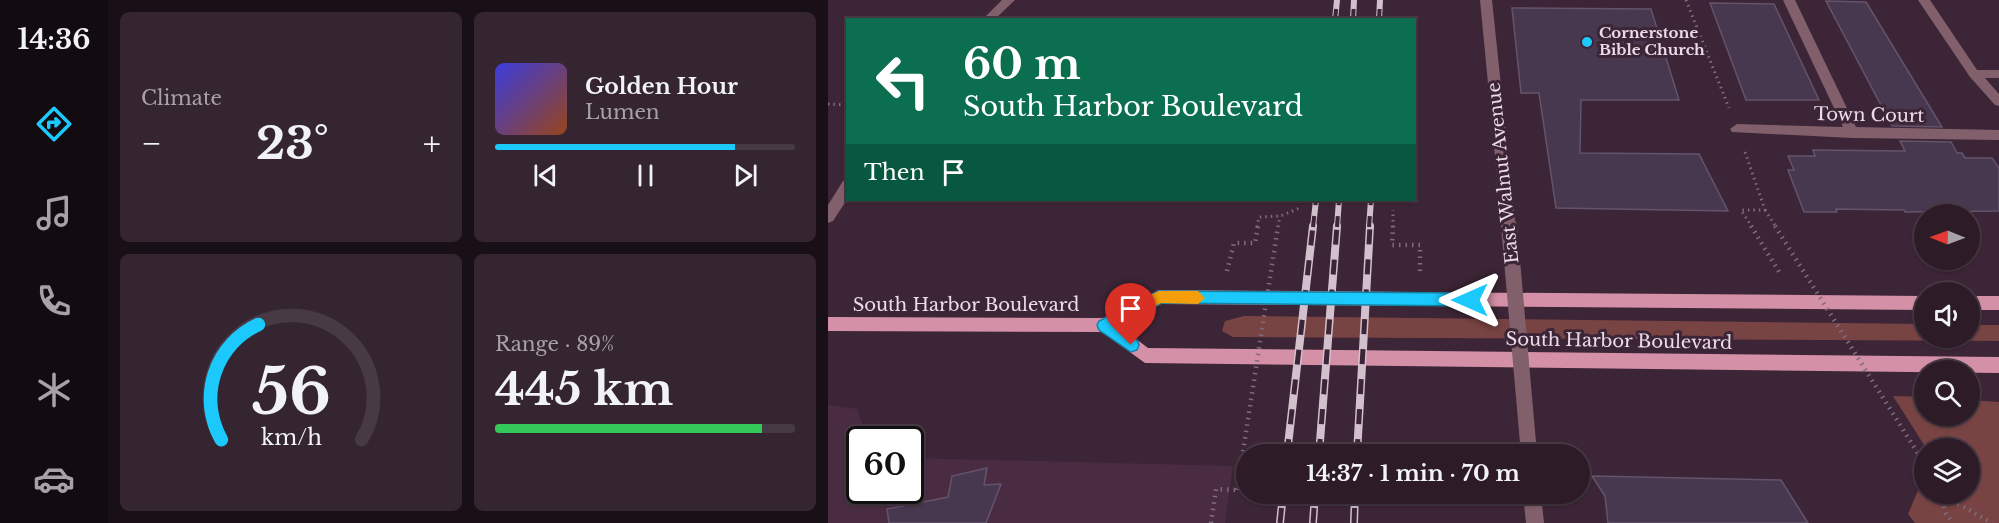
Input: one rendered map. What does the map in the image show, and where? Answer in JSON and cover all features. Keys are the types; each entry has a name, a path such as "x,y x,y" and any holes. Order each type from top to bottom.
{"main road":[{"name":"South Harbor Boulevard","path":"828,324 1105,325 1159,297 1914,303"},
{"path":"1980,303 1999,303"},
{"name":"South Harbor Boulevard","path":"1105,325 1145,355 1999,365"}],"street":[{"path":"989,18 1009,0"},
{"name":"East Walnut Avenue","path":"1486,0 1528,444"},
{"path":"1789,0 1852,133"},
{"path":"1924,0 1974,74 1999,102"},
{"path":"1974,74 1999,74"},
{"name":"Town Court","path":"1737,129 1999,135"},
{"path":"828,217 846,188"},
{"path":"1533,504 1535,523"}],"path":[{"path":"1686,0 1737,129 1765,210 1914,447"},
{"path":"828,104 846,105"},
{"path":"1227,274 1234,243 1255,243 1259,217 1280,216 1300,208"},
{"path":"1393,210 1392,245 1420,245 1420,278"},
{"path":"1765,210 1741,210 1780,275"},
{"path":"1211,523 1216,489 1237,490 1280,216"},
{"path":"1943,504 1946,514 1953,523"},
{"path":"1958,504 1992,523"}],"shaded area":[{"path":"1244,316 1914,324 1914,341 1233,337 1222,331 1225,321"},
{"path":"1980,325 1999,325 1999,341 1980,341"},
{"path":"1893,396 1914,397 1914,426 1980,426 1980,401 1999,402 1999,523 1915,523 1908,514 1914,500 1914,504 1980,504 1980,438 1920,438"},
{"path":"828,405 857,409 863,426 846,426 846,504 924,504 924,458 1233,466 1225,523 828,523"}],"building":[{"path":"1826,1 1866,2 1942,127 1892,126"},
{"path":"1710,3 1774,4 1819,100 1746,100"},
{"path":"1512,8 1651,9 1679,100 1581,100 1580,153 1699,154 1728,211 1556,208 1539,93 1521,93"},
{"path":"1900,141 1951,142 1957,153 1962,153 1965,158 1992,158 1999,168 1999,211 1980,211 1980,204 1914,204 1914,212 1836,209 1837,212 1804,212 1788,170 1794,170 1788,156 1815,156 1813,150 1905,151"},
{"path":"987,468 984,485 1001,484 986,523 889,523 887,509 924,504 924,502 948,497 952,476"},
{"path":"1592,476 1781,480 1808,523 1608,523 1605,496"}],"railway":[{"path":"1335,18 1337,0"},
{"path":"1353,18 1354,0"},
{"path":"1379,18 1380,0"},
{"path":"1313,227 1316,201"},
{"path":"1337,227 1339,201"},
{"path":"1369,227 1371,201"},
{"path":"1288,444 1313,226"},
{"path":"1320,444 1337,226"},
{"path":"1358,444 1370,226"},
{"path":"1280,523 1282,504"},
{"path":"1313,523 1314,504"},
{"path":"1354,523 1355,504"}],"slow traffic":[{"path":"1121,317 1159,297 1198,298"}],"place":[{"name":"Cornerstone Bible Church","path":"1587,42"}],"route":[{"path":"1131,345 1105,325 1159,297 1470,300"}]}
